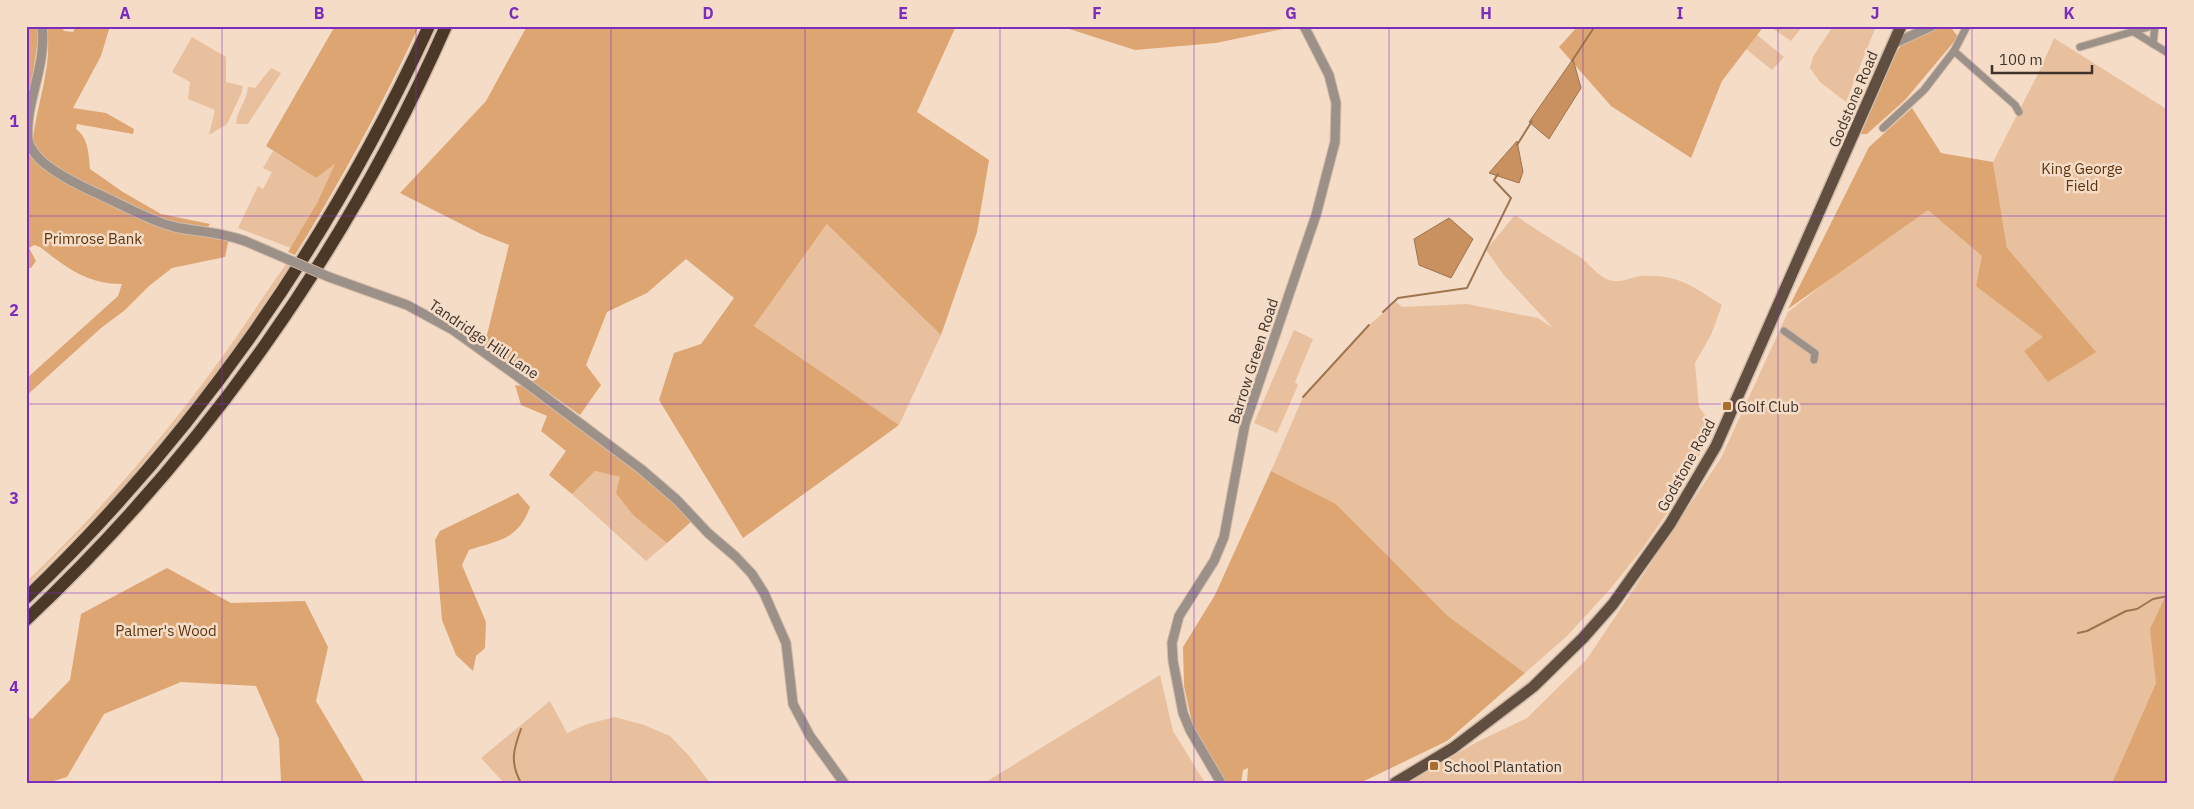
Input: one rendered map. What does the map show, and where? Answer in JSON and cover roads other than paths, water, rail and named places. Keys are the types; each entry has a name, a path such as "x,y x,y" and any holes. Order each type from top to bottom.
{"highway":[{"path":"26,598 88,536 136,482 184,426 250,339 309,250 351,180 386,116 429,26"},
{"path":"26,620 90,557 156,485 223,402 267,342 305,287 365,188 402,118 446,26"}],"main road":[{"name":"Godstone Road","path":"1395,783 1453,748 1485,725 1545,676 1613,604 1670,524 1696,484 1716,446 1901,26"}],"street":[{"name":"Tandridge Hill Lane","path":"42,26 44,50 29,120 28,141 35,153 47,166 84,187 157,221 175,227 222,233 341,282 407,305 452,330 641,469 677,500 708,533 736,557 752,574 764,593 786,643 793,704 810,736 844,783"},
{"name":"Barrow Green Road","path":"1221,783 1190,730 1184,713 1173,660 1172,643 1179,616 1214,561 1224,537 1245,424 1316,215 1335,142 1336,103 1329,76 1304,26"},
{"name":"Godstone Road","path":"1893,44 1932,26"},
{"path":"2080,47 2153,26 2153,44"},
{"path":"1883,128 1924,90 1954,51 1964,28"},
{"path":"2134,32 2168,53"},
{"path":"1954,51 2015,105 2019,112"},
{"path":"1784,331 1810,348 1815,353 1814,360"}],"waterway":[{"path":"1572,61 1595,26"},
{"path":"1517,145 1532,121"},
{"path":"1383,312 1398,298 1467,288 1511,198 1494,180 1498,174"},
{"path":"1303,397 1369,325"},
{"path":"2078,633 2087,631 2126,611 2137,609 2153,599 2168,596"},
{"path":"521,729 516,743 514,763 521,783"}],"place":[{"name":"Golf Club","path":"1727,406"},
{"name":"School Plantation","path":"1434,766"}],"park label":[{"name":"King George Field","path":"2082,176"},
{"name":"Primrose Bank","path":"93,238"},
{"name":"Palmer's Wood","path":"166,630"}]}
